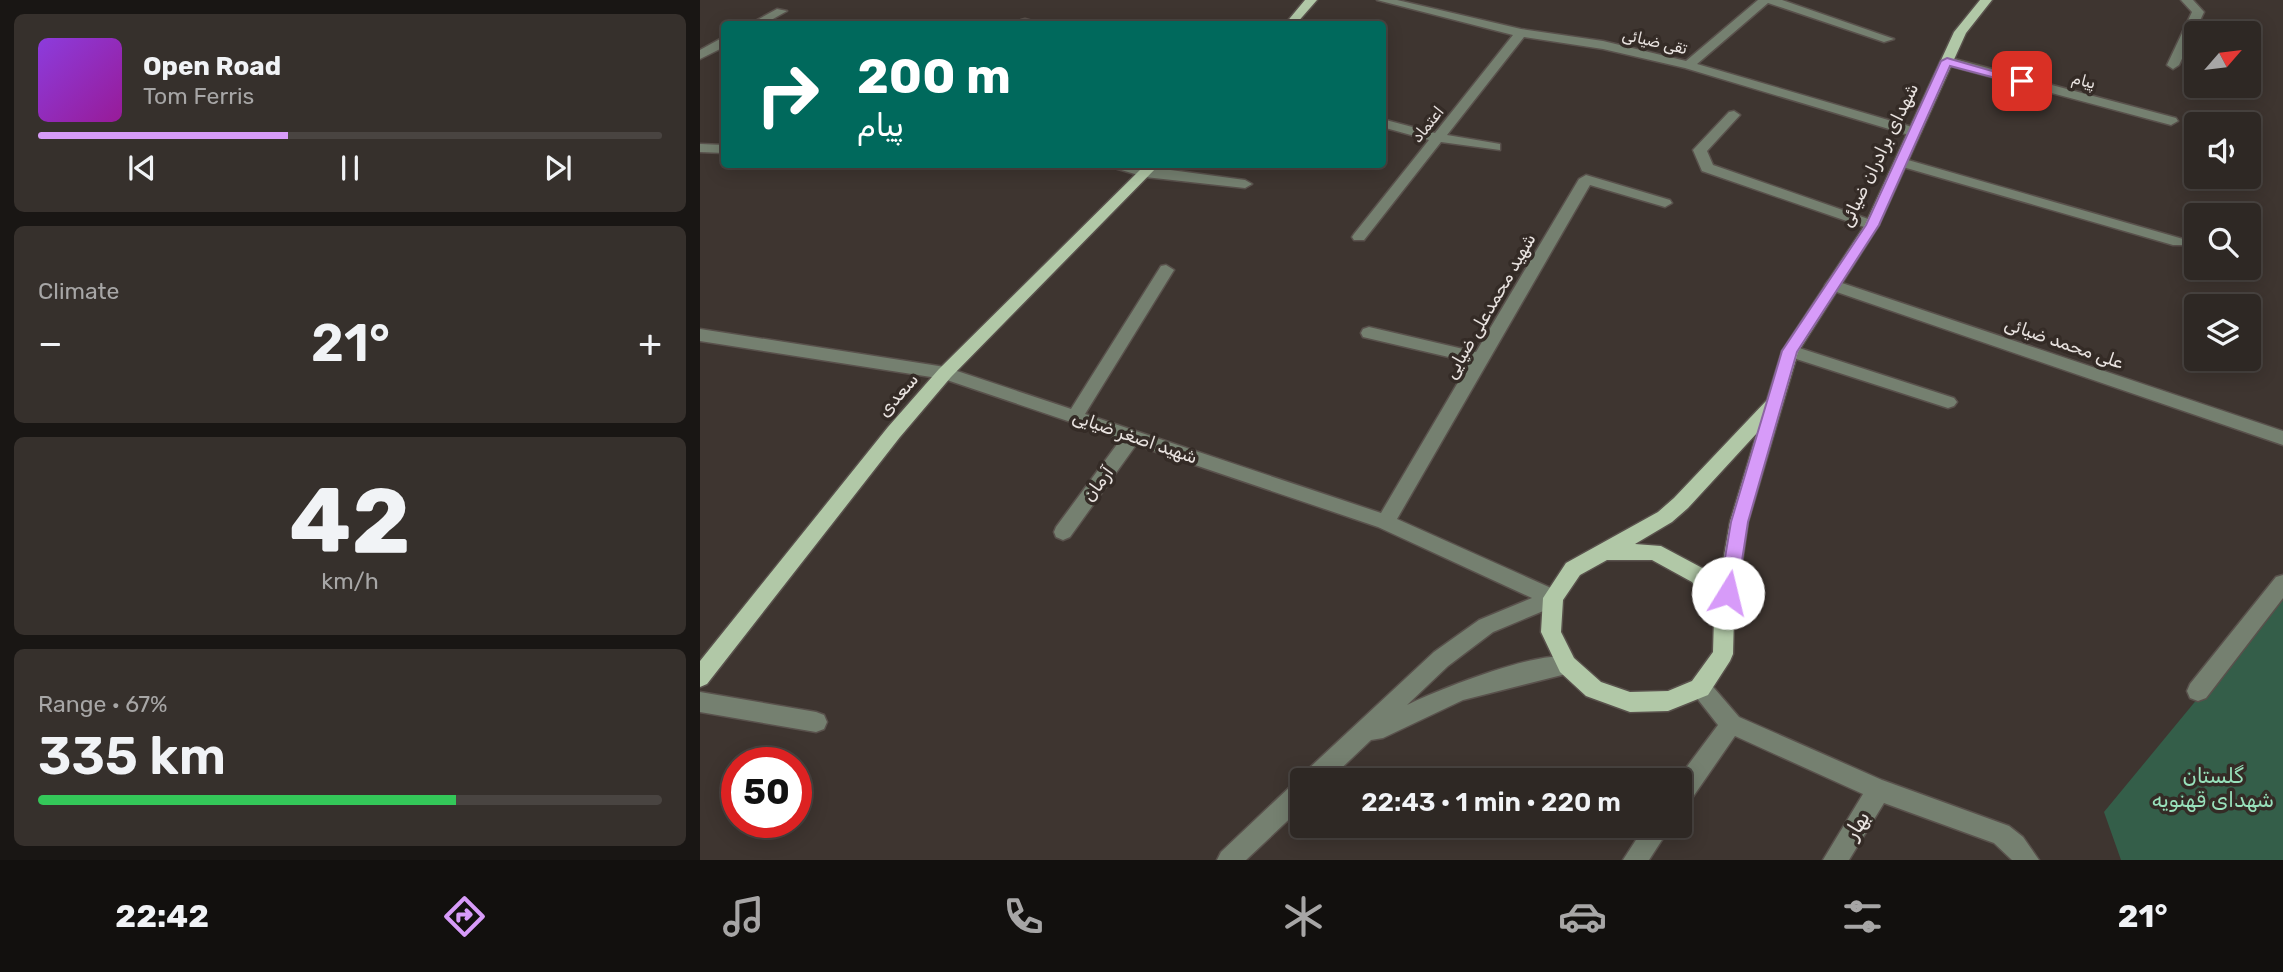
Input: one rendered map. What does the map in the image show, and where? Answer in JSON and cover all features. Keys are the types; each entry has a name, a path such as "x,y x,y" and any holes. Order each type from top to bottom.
{"main road":[{"path":"1293,21 1311,0"},
{"name":"شهدای برادران ضیائی","path":"1724,617 1739,522 1790,351 1872,225 1960,32 1986,0"},
{"name":"سعدی","path":"700,677 894,432 945,373 1149,169"},
{"name":"شهدای برادران ضیائی","path":"1605,552 1665,517 1681,503 1774,403"},
{"path":"1605,552 1654,552 1699,576 1724,617 1723,654 1700,688 1668,701 1630,702 1594,689 1567,666 1551,632 1553,598 1573,569 1605,552"}],"street":[{"name":"تقی ضیائی","path":"1383,0 1428,5 1521,33 1603,45 1688,65 1914,132"},
{"path":"1688,65 1765,0"},
{"path":"1772,0 1888,39"},
{"path":"2173,65 2198,12 2187,0"},
{"path":"762,21 781,11"},
{"name":"اعتماد","path":"1359,237 1521,33"},
{"path":"702,53 721,44"},
{"path":"702,53 721,56"},
{"name":"پیام","path":"1947,61 2171,121"},
{"path":"1734,115 1700,150 1707,167 1872,225"},
{"path":"1386,124 1438,138 1495,147"},
{"path":"700,148 721,149"},
{"path":"1900,162 2178,242"},
{"path":"1149,169 1245,184"},
{"name":"شهید محمدعلی ضیایی","path":"1384,522 1586,179 1665,203"},
{"path":"1075,416 1166,270"},
{"name":"علی محمد ضیائی","path":"1833,285 2283,438"},
{"path":"1368,333 1482,359"},
{"name":"شهید اصغر ضیایی","path":"700,335 945,373 1384,522 1553,598"},
{"path":"1790,351 1948,402"},
{"name":"آرمان","path":"1063,532 1133,436"},
{"path":"2198,691 2283,583"},
{"path":"1327,768 1441,659 1468,638 1486,626 1553,598"},
{"path":"1362,737 1459,691 1523,673 1567,666"},
{"path":"1700,688 1731,723 1879,790 2001,834 2015,845 2027,860"},
{"path":"700,702 816,722"},
{"path":"1692,779 1731,723"},
{"name":"بهار","path":"1835,860 1879,790"},
{"path":"1229,860 1290,802"},
{"path":"1635,860 1651,838"}],"green space":[{"name":"گلستان شهدای قهنویه","path":"2283,595 2283,860 2121,860 2104,812"}],"route":[{"path":"1728,593 1739,522 1790,351 1872,225 1947,61 2022,81"}]}
